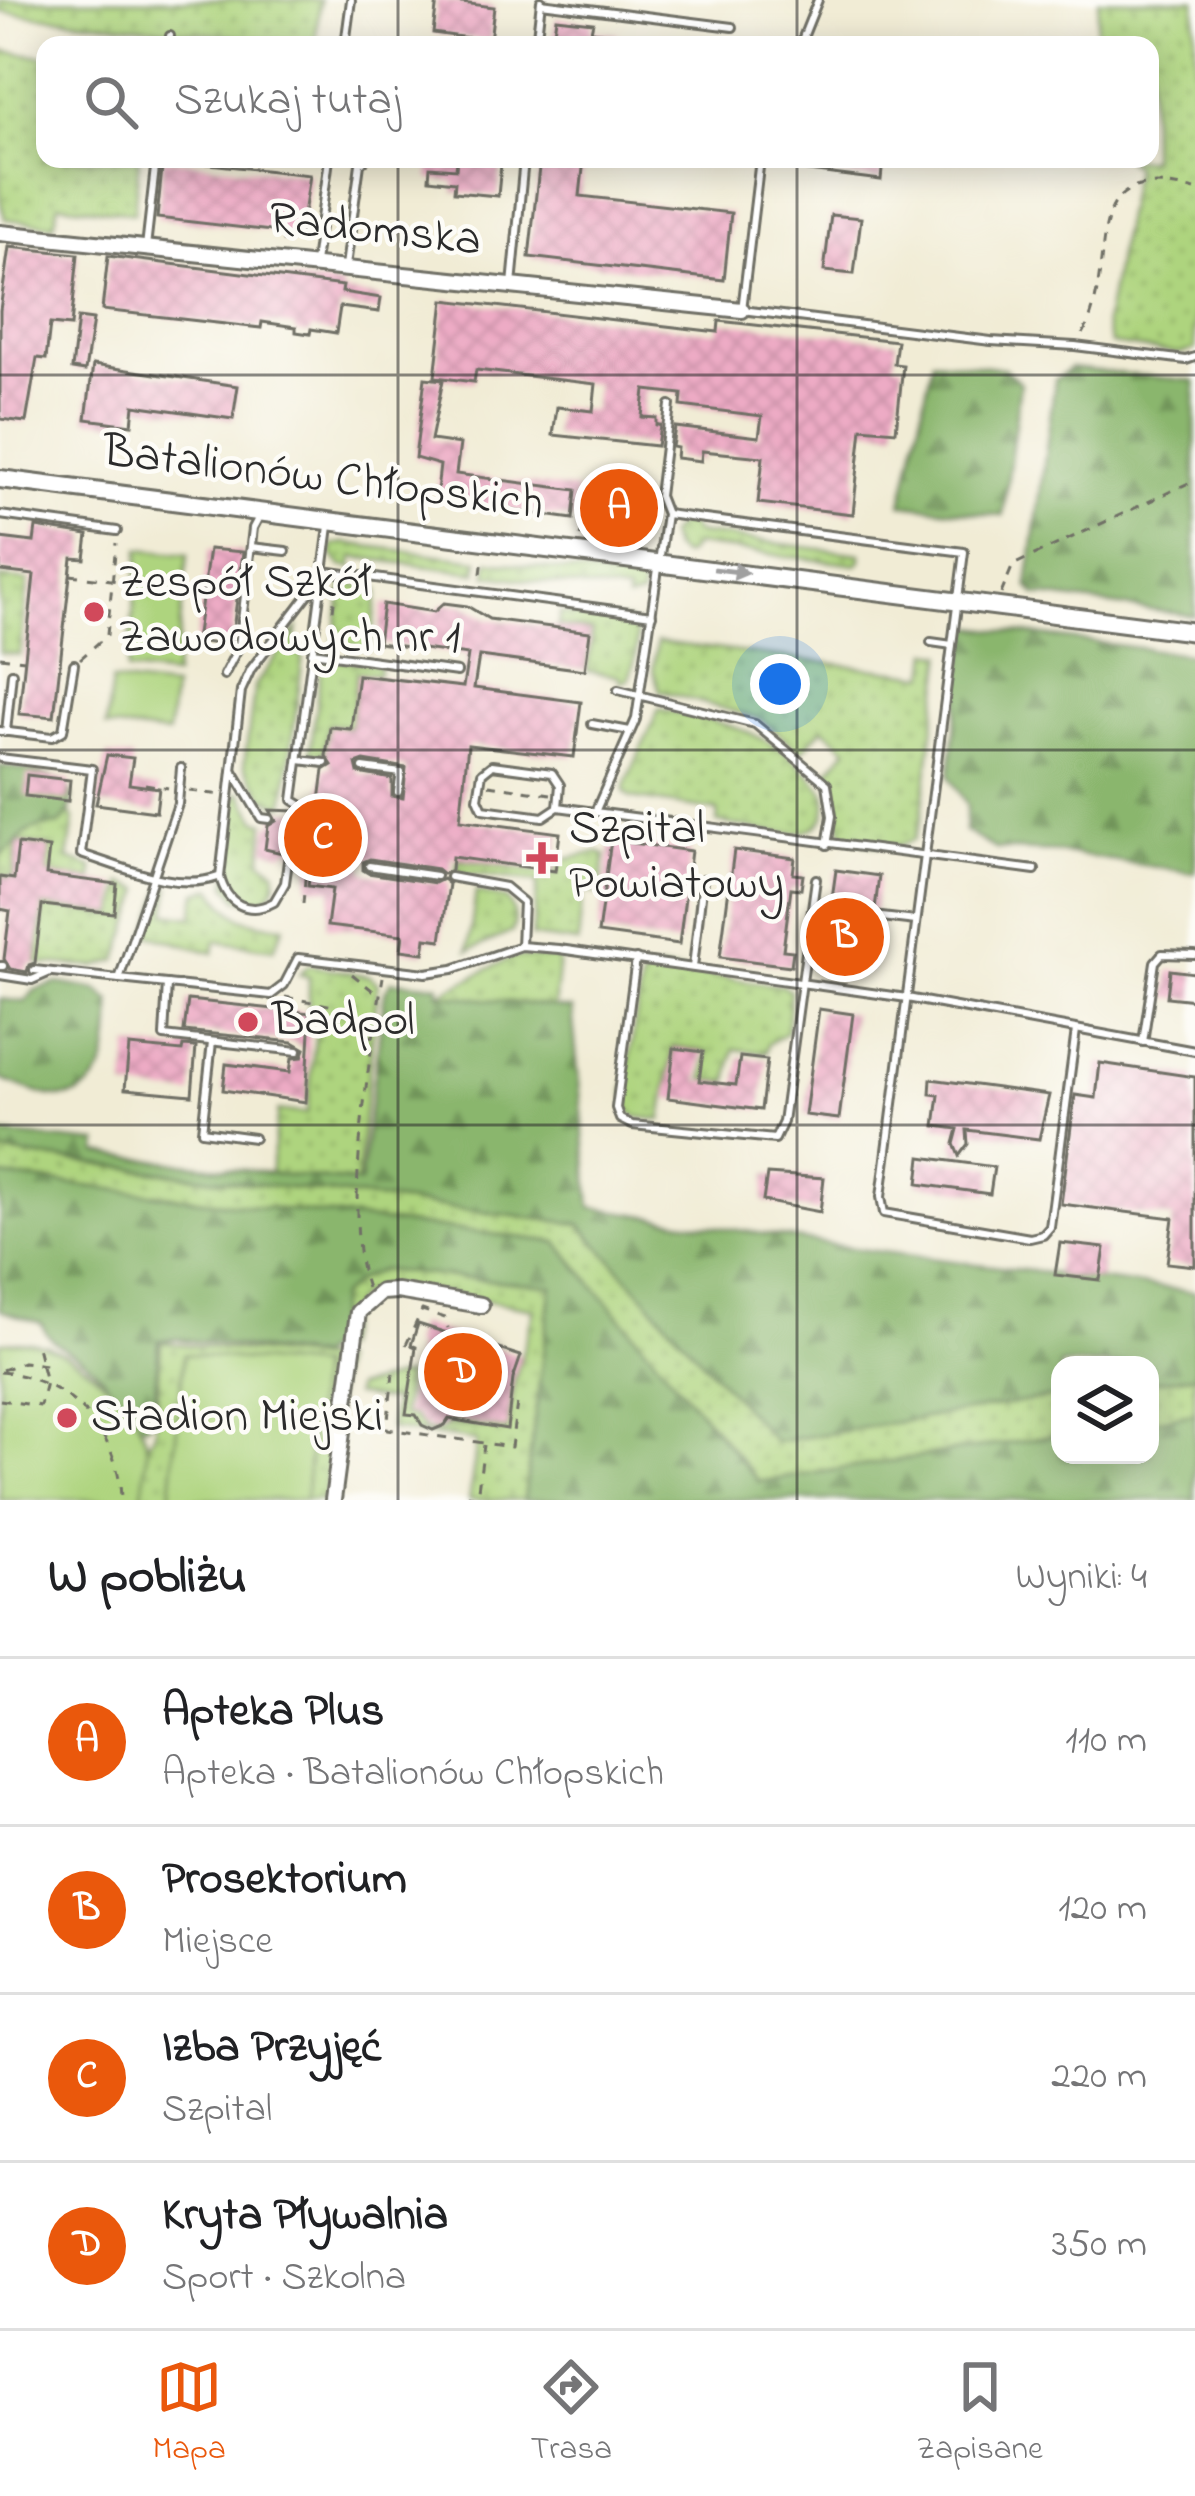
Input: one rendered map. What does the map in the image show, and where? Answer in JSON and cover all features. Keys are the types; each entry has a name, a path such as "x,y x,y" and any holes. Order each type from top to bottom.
{"street":[{"name":"Radomska","path":"0,233 742,310"},
{"name":"Batalionów Chłopskich","path":"0,477 1195,632"},
{"path":"333,1500 358,1312 381,1292 397,1291 481,1305"}],"lane":[{"path":"346,36 351,0"},
{"path":"804,36 818,0"},
{"path":"537,36 541,1 733,27"},
{"path":"146,247 155,168"},
{"path":"315,263 328,168"},
{"path":"346,266 359,168"},
{"path":"512,285 523,168"},
{"path":"759,168 742,310 991,341 1186,360 1195,357"},
{"path":"595,812 631,731 640,693 666,514 659,496 670,405"},
{"path":"224,675 239,646 254,528 263,510"},
{"path":"666,514 964,552 881,1206 890,1216 1030,1238 1043,1235 1050,1226 1076,1030"},
{"path":"0,515 118,531"},
{"path":"310,821 311,811 293,800 330,520"},
{"path":"251,547 286,551"},
{"path":"323,573 652,615"},
{"path":"289,854 281,894 264,908 231,901 220,877 242,691 247,676 323,573"},
{"path":"932,642 952,645"},
{"path":"312,652 457,672"},
{"path":"12,673 3,731 52,737 63,731 74,664"},
{"path":"619,691 755,724 811,764 827,784 831,799 826,845"},
{"path":"592,724 631,731"},
{"path":"0,758 92,769 81,854 153,876 205,882 220,877"},
{"path":"298,760 326,763"},
{"path":"558,807 560,785 553,773 492,765 482,773 478,797 483,808 543,817 558,807 1035,870"},
{"path":"119,979 180,789 181,768"},
{"path":"363,768 401,773 398,793"},
{"path":"232,770 261,818 269,819"},
{"path":"369,866 436,875"},
{"path":"450,878 505,886 524,902 521,946"},
{"path":"693,967 703,879"},
{"path":"636,959 616,1108 620,1119 632,1125 769,1141 779,1136 816,879"},
{"path":"873,916 916,921"},
{"path":"34,970 271,995 284,985 298,958 426,973 521,946 907,998 1195,1051"},
{"path":"1143,1042 1154,962 1162,954 1195,955"},
{"path":"1,969 32,980 50,971"},
{"path":"167,984 164,1036 298,1051"},
{"path":"212,1042 202,1131 254,1138"}],"path":[{"path":"1075,346 1093,314 1113,206 1123,190 1143,182 1195,190"},
{"path":"998,606 1013,565 1195,480"},
{"path":"578,551 586,521"},
{"path":"74,664 107,635 118,531"},
{"path":"481,574 483,556"},
{"path":"328,654 337,573"},
{"path":"70,575 136,583"},
{"path":"0,657 25,660"},
{"path":"146,784 211,795"},
{"path":"480,784 560,795"},
{"path":"303,904 308,843"},
{"path":"337,962 380,997"},
{"path":"368,1290 359,1254 358,1182 385,969"},
{"path":"271,995 326,1002 345,1012 375,1040"},
{"path":"406,1345 422,1310 446,1318 448,1328"},
{"path":"0,1400 40,1406 46,1382 36,1343"},
{"path":"0,1373 23,1362 53,1366"},
{"path":"0,1373 46,1382 81,1408 112,1452 121,1500"},
{"path":"394,1373 387,1429 511,1447 517,1402 510,1402"},
{"path":"467,1495 477,1496 484,1443"},
{"path":"472,1462 482,1464"}],"green space":[{"path":"0,0 320,0 316,36 229,36 0,12"},
{"path":"1099,0 1195,0 1195,350 1179,354 1111,344 1105,323 1134,168 1159,168 1159,36 1096,36"},
{"path":"0,51 36,55 36,168 138,168 134,213 59,204 54,225 5,219 0,199"},
{"path":"933,360 1004,368 1020,383 1003,516 902,504"},
{"path":"1070,368 1195,381 1195,616 1036,595 1028,586 1055,380"},
{"path":"688,522 695,533 861,554 861,561 857,565 695,545 681,555 673,549 669,535 680,523"},
{"path":"333,545 478,560 477,573 354,557 352,568 341,566 332,554"},
{"path":"140,549 188,554 174,676 127,671"},
{"path":"489,561 642,580 641,597 627,600 627,593 487,575"},
{"path":"0,578 28,581 20,655 0,653"},
{"path":"343,583 379,589 370,649 334,644"},
{"path":"560,613 629,621 637,641 628,680 620,682 620,676 587,671 593,631 558,626"},
{"path":"972,627 1195,655 1195,873 1058,852 995,849 965,831 967,805 949,776 967,635"},
{"path":"297,628 295,653 303,655 284,806 265,798 244,765 255,686"},
{"path":"657,642 927,675 930,652 944,654 921,819 914,839 879,846 843,833 835,789 826,774 847,749 823,728 801,752 761,719 660,691 653,670"},
{"path":"334,659 380,665 378,675 357,672 350,727 328,724 323,757 310,754 321,667"},
{"path":"112,681 173,688 168,734 106,727"},
{"path":"659,709 730,726 790,757 825,793 825,812 818,824 806,831 770,831 717,822 718,811 631,798 625,786"},
{"path":"0,766 57,780 72,797 70,810 59,825 29,831 0,855"},
{"path":"241,792 257,820 265,822 262,860 275,870 273,889 258,902 238,899 227,885 236,794"},
{"path":"70,813 74,819 68,859 93,868 92,880 47,874 50,846 17,842 13,877 0,876 0,855 29,831 59,825"},
{"path":"597,852 605,855 600,893 583,891 578,943 532,937 538,882 456,872 458,860 556,874 558,861"},
{"path":"123,883 142,890 118,960 96,967 37,963 44,907 115,915"},
{"path":"163,887 170,888 167,913 193,917 197,892 213,888 242,918 284,926 274,949 216,941 214,953 146,934"},
{"path":"476,892 506,899 514,923 512,932 468,951"},
{"path":"513,957 559,959 554,1007 438,994"},
{"path":"309,965 370,976 378,984 357,1182 270,1174 278,1111 307,1113 318,1011 309,1009 309,977 299,974"},
{"path":"660,969 790,990 787,1032 768,1044 766,1053 734,1049 728,1082 704,1079 708,1052 673,1046 662,1120 637,1117 628,1110 625,1090 641,982 645,974"},
{"path":"391,981 439,985 439,994 572,1009 591,1207 859,1249 1195,1292 1195,1375 1159,1381 1159,1356 1051,1356 1051,1397 775,1442 580,1224 0,1152 0,1134 99,1143 98,1153 119,1156 360,1183 385,992"},
{"path":"58,983 97,990 111,1002 109,1046 100,1074 80,1093 65,1097 0,1079 0,999 25,1002 35,990"},
{"path":"0,1152 580,1224 775,1442 1051,1397 1051,1436 759,1482 557,1242 0,1176"},
{"path":"0,1176 557,1242 759,1482 1051,1436 1051,1464 1159,1464 1159,1419 1195,1413 1195,1500 524,1500 552,1286 381,1270 358,1280 339,1297 332,1345 317,1357 159,1340 153,1419 147,1425 138,1424 100,1374 52,1339 41,1323 0,1310"},
{"path":"381,1270 552,1285 524,1500 469,1500 477,1441 390,1429 393,1401 354,1395 355,1388 406,1375 403,1415 414,1417 425,1431 440,1431 451,1422 507,1431 534,1309 396,1285 380,1287 354,1303 341,1349 332,1345 339,1297 358,1280"},
{"name":"Stadion Miejski","path":"0,1342 36,1343 62,1353 121,1397 146,1443 141,1500 0,1500"},
{"path":"161,1342 340,1361 324,1500 124,1500 47,1345 106,1386 129,1412 147,1444 155,1433"},
{"path":"184,1354 318,1367 305,1500 170,1500"},
{"path":"1195,1375 1195,1413 1159,1419 1159,1381"}],"building":[{"path":"437,0 494,7 491,36 433,33"},
{"path":"556,18 593,22 591,31 619,34 619,36 553,36"},
{"path":"162,168 246,168 310,175 300,240 283,241 281,232 157,218"},
{"path":"430,168 501,168 498,196 454,192 455,182 429,179"},
{"path":"539,168 583,168 580,196 731,213 724,280 529,257"},
{"path":"800,168 882,168 881,180"},
{"path":"831,215 861,218 854,274 824,271"},
{"path":"9,247 78,254 71,326 50,324 46,359 37,358 26,422 0,419 0,310"},
{"path":"108,256 343,286 342,292 381,298 379,312 340,307 336,333 311,329 310,334 262,322 261,328 102,310"},
{"path":"444,300 718,332 719,321 897,341 894,364 903,365 896,431 862,428 853,514 758,503 763,457 702,451 701,461 676,458 677,448 672,447 675,427 759,437 762,416 681,406 682,394 645,390 642,417 656,418 660,425 657,446 553,435 557,407 593,411 596,384 476,370 474,382 435,377"},
{"path":"78,318 93,320 85,371 72,369"},
{"path":"93,365 238,386 233,419 134,405 132,425 86,419"},
{"path":"425,378 443,380 431,440 460,444 456,474 576,490 573,519 436,500 440,465 415,458"},
{"path":"600,495 640,500 638,520 598,515"},
{"path":"36,527 88,535 85,559 72,558 54,717 19,714 34,575 0,571 0,538 34,542"},
{"path":"209,549 243,552 231,646 196,641"},
{"name":"Szpital Powiatowy","path":"444,603 467,606 489,619 590,632 585,670 479,656 474,688 581,702 574,757 468,745 460,820 560,833 555,871 452,857 451,870 443,874 437,869 370,859 363,862 368,873 435,883 443,879 449,884 441,940 426,938 424,953 401,950 403,935 327,926 332,889 308,886 312,856 296,855 291,847 282,853 265,849 268,826 276,821 270,810 297,811 307,828 317,824 324,770 332,765 326,756 330,727 351,729 358,675 463,687 468,655 378,643 383,604 434,612","holes":["364,761 406,768 403,798 392,796 392,779 358,773 356,764"]},
{"path":"107,755 133,758 129,784 159,788 156,812 96,804"},
{"path":"27,775 70,780 68,801 25,796"},
{"path":"611,840 691,851 679,944 598,933"},
{"path":"18,844 49,848 46,875 117,884 114,913 42,905 35,963 27,972 10,969 4,959 10,911 0,909 0,877 14,879"},
{"path":"734,850 795,858 793,874 803,875 801,889 791,888 783,950 793,951 791,966 720,957"},
{"path":"836,870 879,876 875,909 866,914 860,968 823,963"},
{"path":"1170,970 1195,973 1195,1000 1167,997"},
{"path":"188,1000 311,1013 306,1102 223,1090 226,1064 290,1072 292,1058 302,1057 305,1049 293,1042 184,1031"},
{"path":"819,1009 853,1014 839,1119 805,1115"},
{"path":"129,1046 182,1051 183,1046 196,1047 192,1095 125,1089"},
{"path":"674,1048 703,1052 699,1081 736,1085 740,1057 767,1060 761,1110 668,1098"},
{"path":"1100,1063 1195,1077 1195,1266 1167,1263 1173,1218 1061,1204 1075,1095 1096,1098"},
{"path":"931,1079 1049,1095 1039,1139 967,1130 968,1144 959,1156 954,1144 958,1129 935,1126 939,1095 930,1094"},
{"path":"921,1157 994,1167 990,1194 918,1184"},
{"path":"767,1174 824,1178 820,1212 763,1201"},
{"path":"1060,1243 1105,1248 1100,1280 1055,1275"},
{"path":"418,1324 521,1356 507,1429 449,1419 433,1430 416,1415 406,1414 416,1347 411,1345"}],"place":[{"name":"Apteka Plus","path":"619,508"},
{"name":"Zespół Szkół Zawodowych nr 1","path":"94,612"},
{"name":"Izba Przyjęć","path":"323,838"},
{"name":"Szpital Powiatowy","path":"542,858"},
{"name":"Prosektorium","path":"845,937"},
{"name":"Badpol","path":"248,1022"},
{"name":"Kryta Pływalnia","path":"463,1372"},
{"name":"Stadion Miejski","path":"67,1418"}]}
